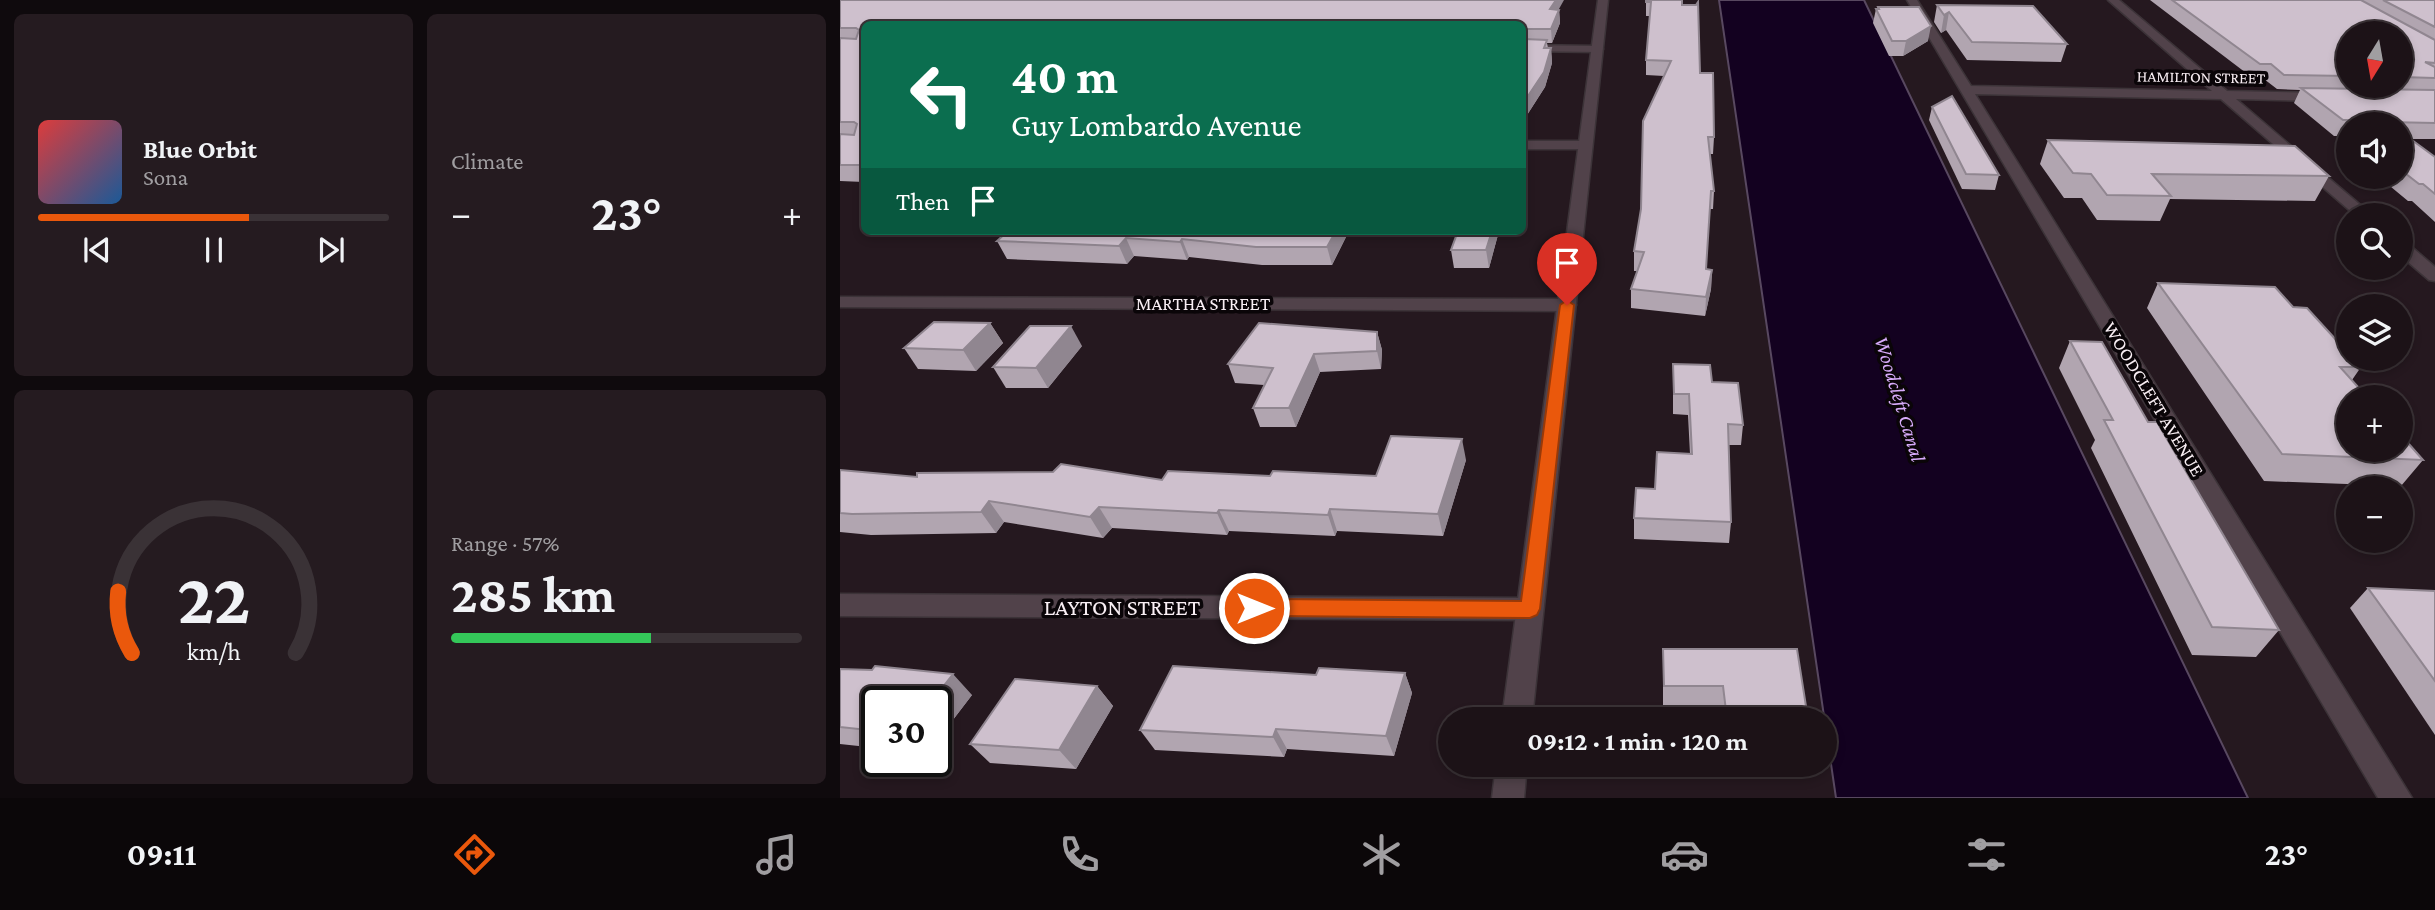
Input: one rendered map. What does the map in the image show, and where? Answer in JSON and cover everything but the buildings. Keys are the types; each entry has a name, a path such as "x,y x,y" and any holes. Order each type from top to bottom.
{"street":[{"path":"1518,707 1603,0"},
{"name":"WOODCLEFT AVENUE","path":"1912,0 2396,798"},
{"path":"2113,0 2350,203"},
{"path":"1526,48 1597,48"},
{"name":"HAMILTON STREET","path":"1966,90 2336,97"},
{"path":"1526,145 1586,145"},
{"path":"2413,257 2435,276"},
{"name":"MARTHA STREET","path":"840,302 1567,305"},
{"name":"LAYTON STREET","path":"840,605 1530,609"},
{"path":"1508,798 1511,777"}],"water":[{"name":"Woodcleft Canal","path":"1719,0 1864,0 2248,798 1836,798 1833,777 1837,777 1837,707 1823,707"}],"route":[{"path":"1254,608 1530,609 1567,305"}]}
